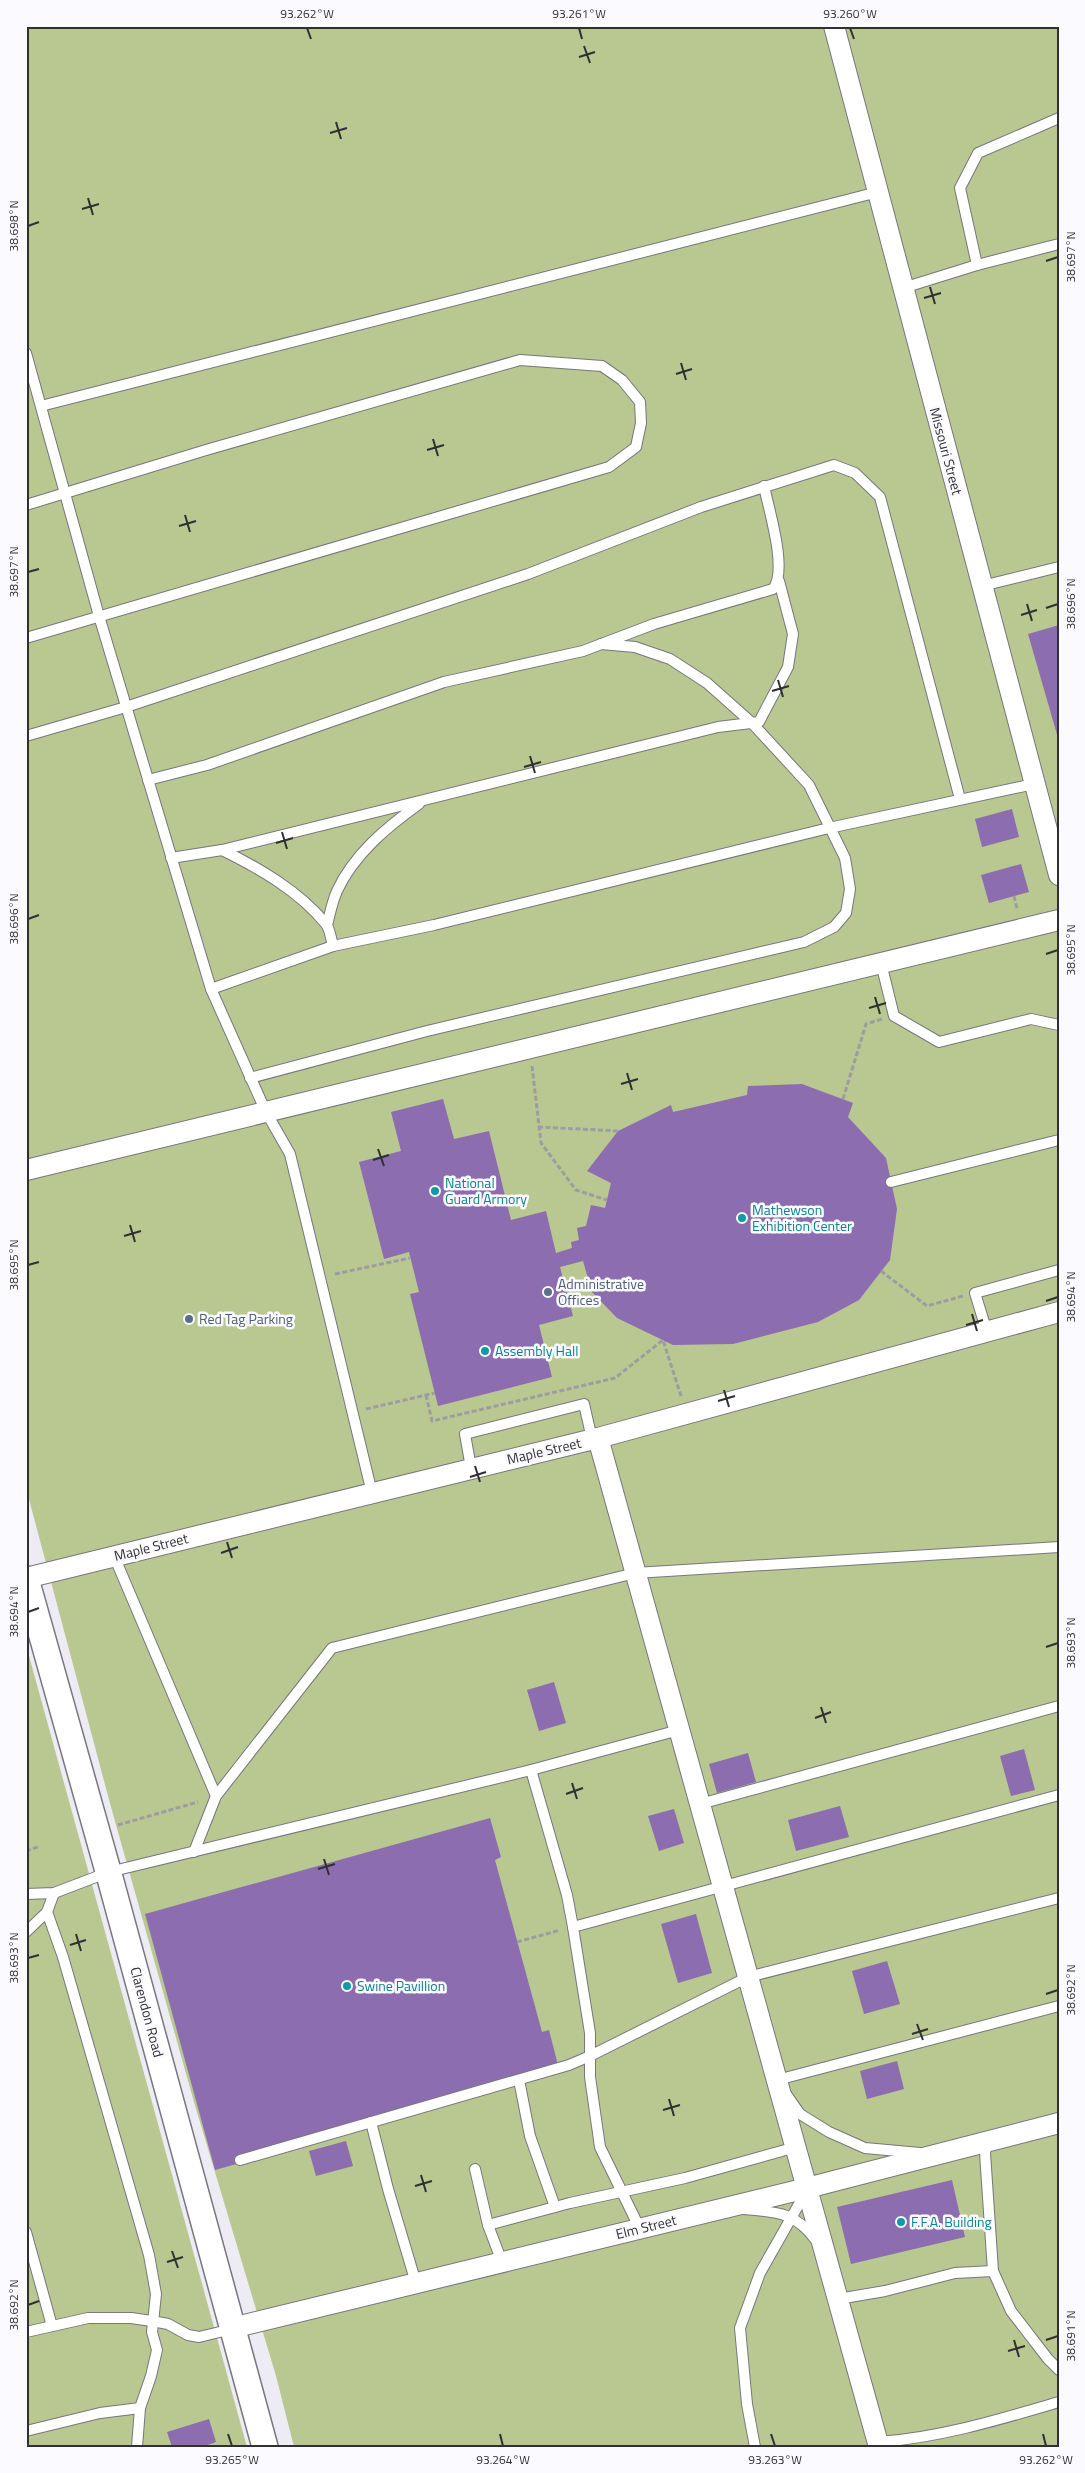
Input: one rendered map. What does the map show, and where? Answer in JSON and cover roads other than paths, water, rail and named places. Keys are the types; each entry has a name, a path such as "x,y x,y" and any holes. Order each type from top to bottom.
{"street":[{"name":"Missouri Street","path":"834,26 1059,875"},
{"path":"26,1170 1059,920"},
{"name":"Maple Street","path":"26,1578 595,1439 1059,1312"},
{"path":"595,1439 635,1573 879,2444"},
{"name":"Clarendon Road","path":"26,1578 109,1872 265,2447"},
{"name":"Elm Street","path":"232,2328 728,2208 1059,2123"}],"lane":[{"path":"977,265 960,188 978,153 1059,118"},
{"path":"41,406 878,192"},
{"path":"903,288 977,265 1059,244"},
{"path":"26,354 99,616 210,989 266,1112 290,1154 372,1493"},
{"path":"26,506 520,360 602,366 622,380 640,402 641,424 636,448 609,467 26,638"},
{"path":"26,736 126,707 528,574 701,507 834,465 855,473 880,497 960,799"},
{"path":"171,858 222,850 718,726 759,722 788,667 793,634 779,581 779,560 764,486"},
{"path":"982,586 1059,567"},
{"path":"148,780 207,765 444,682 583,651 654,624 773,589 779,581"},
{"path":"250,1078 427,1031 804,942 834,927 846,913 850,889 845,858 809,785 752,723 707,683 670,660 635,647 601,644"},
{"path":"210,989 334,946 434,925 830,828 1034,784"},
{"path":"327,925 337,892 351,868 385,828 425,800"},
{"path":"222,850 252,865 288,889 327,925 334,946"},
{"path":"880,963 894,1016 939,1042 1031,1019 1059,1024"},
{"path":"891,1182 1059,1140"},
{"path":"987,1332 975,1293 1059,1270"},
{"path":"471,1468 465,1434 584,1404 595,1439"},
{"path":"194,1852 216,1796 332,1648 635,1573 1059,1546"},
{"path":"114,1556 216,1796"},
{"path":"700,1804 1059,1706"},
{"path":"26,1894 54,1893 109,1872 531,1770 679,1730"},
{"path":"531,1770 567,1895 573,1927 590,2033 590,2077 600,2147 620,2192 640,2229"},
{"path":"573,1927 1059,1795"},
{"path":"26,1932 47,1912 54,1893"},
{"path":"240,2160 569,2065 748,1977 1059,1898"},
{"path":"47,1912 63,1957 149,2255 156,2294 152,2332 157,2350 151,2376 140,2408 137,2447"},
{"path":"939,2154 865,2148 829,2132 800,2114 777,2080 1059,2006"},
{"path":"519,2080 530,2136 555,2207"},
{"path":"371,2122 388,2190 416,2283"},
{"path":"988,2142 986,2153 993,2271 1011,2311 1048,2359 1059,2370"},
{"path":"488,2225 555,2207 685,2178 796,2146"},
{"path":"475,2169 488,2225 502,2262"},
{"path":"755,2447 746,2404 740,2328 760,2273 807,2188"},
{"path":"728,2208 778,2212 791,2217 805,2225 825,2252"},
{"path":"26,2232 52,2326"},
{"path":"838,2299 885,2291 955,2273 993,2271"},
{"path":"26,2332 88,2318 131,2318 152,2321 168,2324 188,2335 199,2337 232,2328"},
{"path":"879,2444 936,2433 1059,2402"},
{"path":"26,2431 100,2413 140,2408"}],"place":[{"name":"National Guard Armory","path":"435,1191"},
{"name":"Mathewson Exhibition Center","path":"742,1218"},
{"name":"Administrative Offices","path":"548,1292"},
{"name":"Red Tag Parking","path":"189,1319"},
{"name":"Assembly Hall","path":"485,1351"},
{"name":"Swine Pavillion","path":"347,1986"},
{"name":"F.F.A. Building","path":"901,2222"}]}
